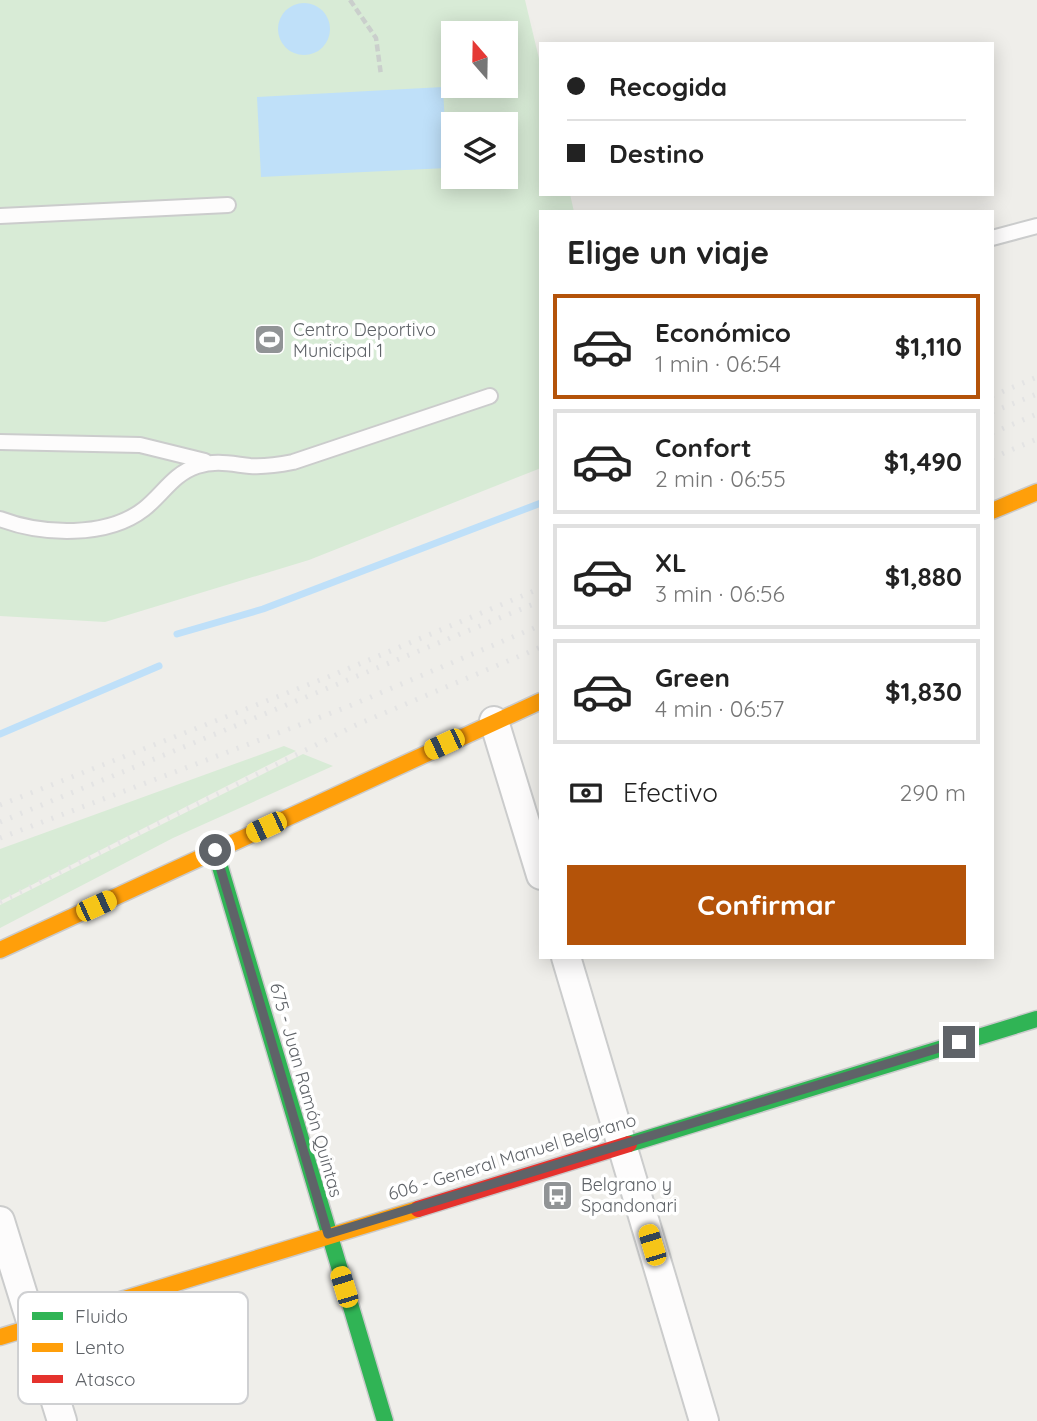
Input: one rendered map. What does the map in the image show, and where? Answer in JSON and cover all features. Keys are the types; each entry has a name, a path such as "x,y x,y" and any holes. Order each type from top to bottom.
{"street":[{"path":"994,510 1037,492"},
{"path":"0,950 539,702"},
{"path":"494,721 539,868"},
{"name":"675 - Juan Ramón Quintas","path":"215,850 385,1421"},
{"path":"567,959 704,1421"},
{"name":"606 - General Manuel Belgrano","path":"143,1292 1037,1019"},
{"path":"0,1221 23,1292"},
{"name":"606 - General Manuel Belgrano","path":"0,1336 18,1331"},
{"path":"57,1404 62,1421"}],"lane":[{"path":"0,216 228,205"},
{"path":"994,237 1037,226"},
{"path":"0,442 140,444 210,462 268,466 293,462 490,396"},
{"path":"0,519 30,527 66,530 104,527 128,520 146,507 174,478 210,462"}],"path":[{"path":"350,0 376,38 381,75"}],"green space":[{"name":"Centro Deportivo Municipal 1","path":"0,0 525,0 539,59 539,196 570,196 574,210 539,210 539,469 309,560 105,622 0,616"},
{"path":"284,746 296,751 0,901 0,849"},
{"path":"303,754 333,766 173,838 0,928 0,905"}],"water":[{"path":"304,3 314,5 322,11 328,19 328,39 322,47 314,53 304,55 294,53 286,47 280,39 278,29 280,19 286,11 294,5"},
{"path":"441,87 444,112 441,112 441,168 261,177 257,97"}],"waterway":[{"path":"177,634 263,609 539,504"},
{"path":"0,734 159,666"}],"railway":[{"path":"994,395 1037,377"},
{"path":"994,411 1037,394"},
{"path":"994,432 1037,414"},
{"path":"994,457 1037,439"},
{"path":"0,805 333,675 539,589"},
{"path":"0,822 539,602"},
{"path":"0,838 347,707 539,626"},
{"path":"0,902 356,725 539,648"}],"traffic: fast":[{"path":"215,850 385,1421"},
{"path":"629,1144 1037,1019"}],"traffic: slow":[{"path":"994,510 1037,492"},
{"path":"0,950 539,702"},
{"path":"147,1292 418,1209"},
{"path":"0,1337 18,1331"}],"traffic: jam":[{"path":"418,1209 629,1144"}],"place":[{"name":"Centro Deportivo Municipal 1","path":"270,340"},
{"name":"Belgrano y Spandonari","path":"558,1195"}],"route":[{"path":"215,850 328,1234 959,1042"}]}
